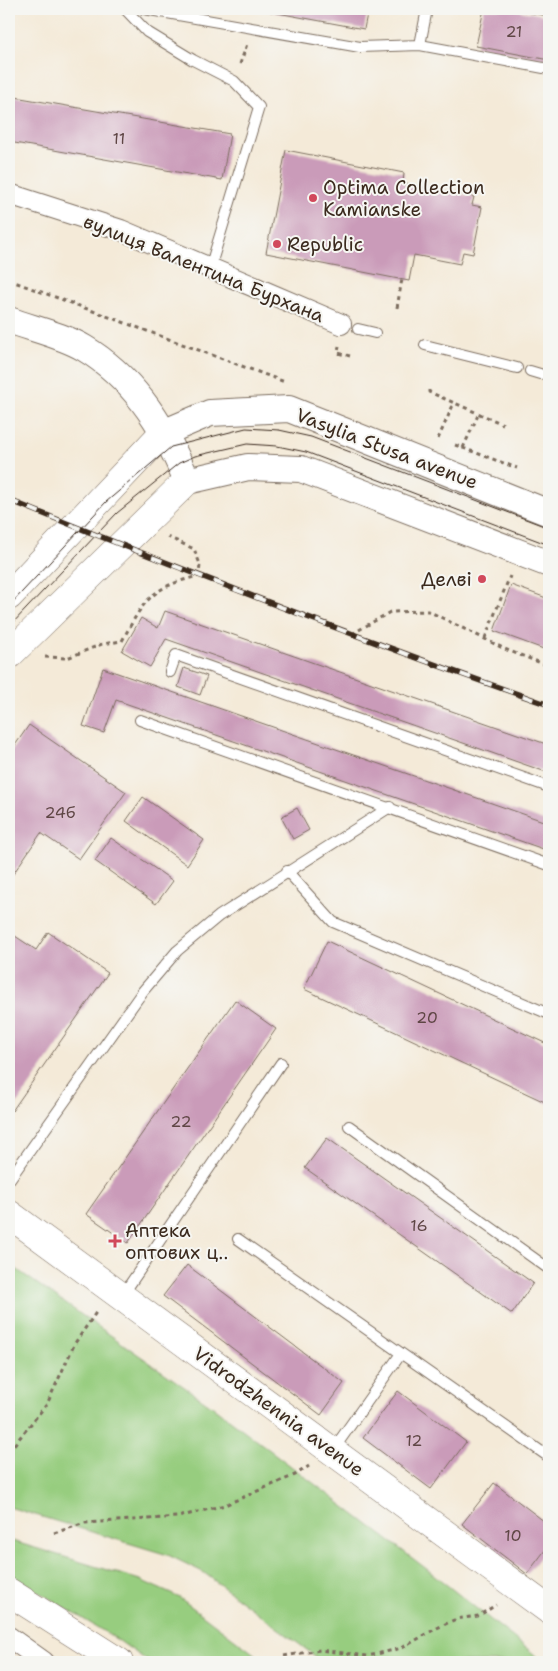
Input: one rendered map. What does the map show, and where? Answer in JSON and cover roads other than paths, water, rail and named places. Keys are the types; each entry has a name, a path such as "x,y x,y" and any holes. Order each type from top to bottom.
{"main road":[{"path":"9,596 163,432"},
{"path":"9,655 186,481"},
{"name":"Vidrodzhennia avenue","path":"9,1214 520,1588 547,1604"},
{"path":"9,1592 119,1662"}],"street":[{"name":"вулиця Валентина Бурхана","path":"9,194 121,230 350,327"},
{"path":"9,320 82,347 115,370 143,399 163,432 186,481 248,467 301,469 549,564"},
{"name":"Vasylia Stusa avenue","path":"163,432 210,413 289,409 549,513"},
{"path":"9,1637 44,1662"}],"lane":[{"path":"125,9 147,32 193,60 234,81 259,107 210,268"},
{"path":"144,9 360,47 420,45 549,70"},
{"path":"420,45 427,9"},
{"path":"350,327 374,333"},
{"path":"425,345 516,368"},
{"path":"170,672 176,655 549,787"},
{"path":"140,720 549,864"},
{"path":"9,1180 143,991 177,952 219,916 390,807"},
{"path":"287,871 333,922 549,1014"},
{"path":"116,1293 281,1063"},
{"path":"349,1126 549,1269"},
{"path":"238,1239 400,1355 549,1457"},
{"path":"332,1450 400,1355"}],"tram line":[{"path":"9,606 106,502 171,447 246,428 279,430 311,437 549,528"},
{"path":"9,627 117,513 179,463 195,456 247,444 277,446 306,452 549,545"}],"railway":[{"path":"9,500 278,606 413,657 549,705"}],"place":[{"name":"Optima Collection Kamianske","path":"313,198"},
{"name":"Republic","path":"277,244"},
{"name":"Делві","path":"482,579"},
{"name":"Аптека оптових ц‥","path":"115,1241"}]}
